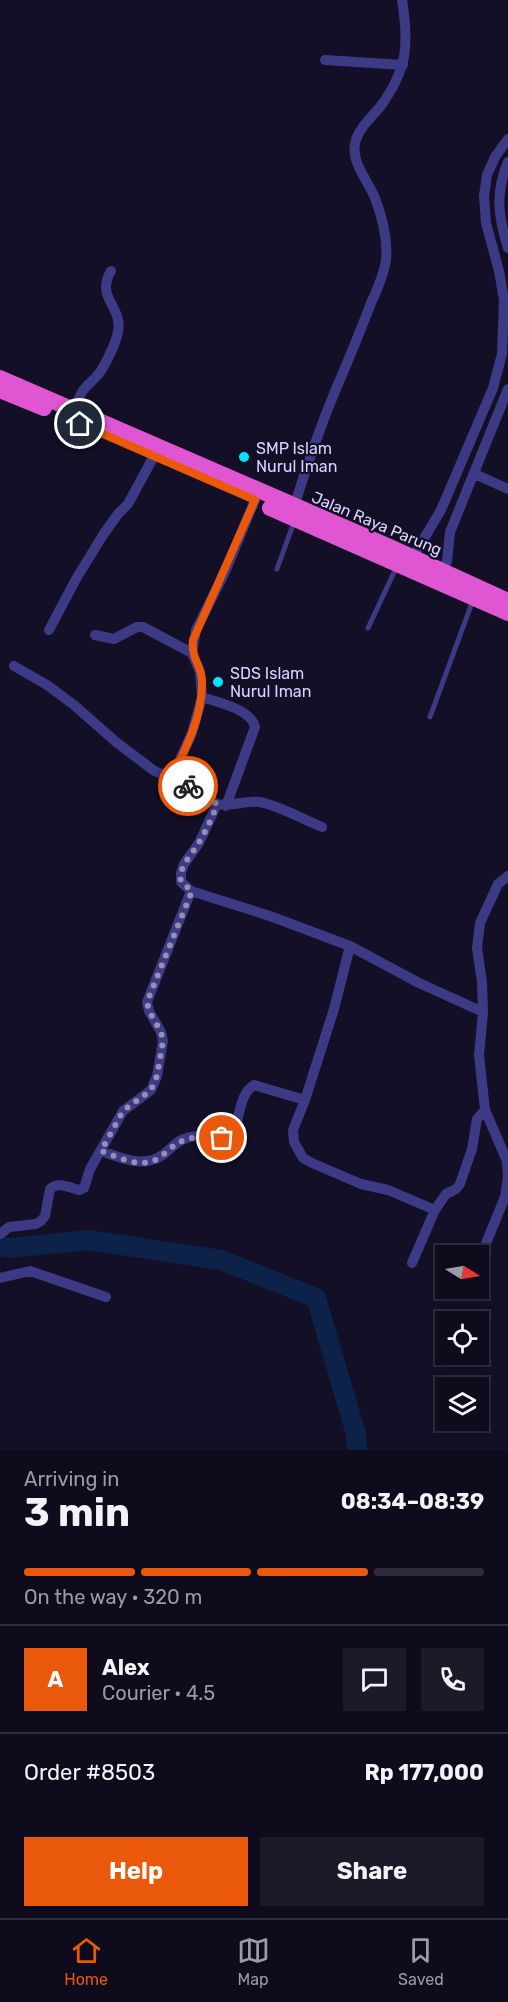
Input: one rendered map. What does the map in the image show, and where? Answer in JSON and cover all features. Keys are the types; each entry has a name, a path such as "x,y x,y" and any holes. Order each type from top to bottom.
{"highway":[{"name":"Jalan Raya Parung","path":"0,378 75,409 154,456 255,500 295,514"},
{"name":"Jalan Raya Parung","path":"0,390 128,439 406,563 508,601"},
{"name":"Jalan Raya Parung","path":"441,577 474,598 508,613"}],"street":[{"path":"295,514 311,453 386,263 384,225 374,196 361,170 355,145 362,130 399,76 403,65 407,36 402,0"},
{"path":"325,60 403,65"},
{"path":"406,563 429,532 441,510 493,388 505,354 504,300 486,223 484,196 487,175 495,157 508,139"},
{"path":"508,162 501,179 499,195 508,248"},
{"path":"486,223 504,217"},
{"path":"75,409 82,393 102,368 118,336 117,315 106,295 105,282 111,271"},
{"path":"441,577 456,517 508,389"},
{"path":"49,630 76,579 103,535 128,504 154,456"},
{"path":"475,474 508,489"},
{"path":"171,778 192,733 202,697 200,672 192,653 196,630 225,572 255,500"},
{"path":"441,510 456,517"},
{"path":"429,532 449,541"},
{"path":"95,635 114,639 137,627 142,627 192,653"},
{"path":"14,666 47,685 153,770 221,805 262,802 322,827"},
{"path":"202,697 234,708 248,716 255,723 255,727 221,805 184,864 181,882 192,891 270,916 350,946 418,983 483,1012"},
{"path":"485,1245 505,1197 508,1177 507,1161 485,1110 479,1055 483,1012 482,982 477,948 480,923 498,884 508,876"},
{"path":"0,1234 9,1227 36,1224 42,1221 50,1189 54,1186 79,1190 84,1188 90,1169 123,1111 151,1090 157,1076 163,1041 147,1002 192,891"},
{"path":"350,946 334,1009 305,1101 293,1130 294,1142 303,1158 361,1184 388,1190 435,1210"},
{"path":"101,1151 129,1160 147,1162 156,1160 187,1137 204,1136 229,1139 235,1131 238,1113 250,1088 254,1085 305,1101"},
{"path":"412,1263 435,1210 446,1194 460,1184 472,1149 477,1119 485,1110"},
{"path":"0,1278 30,1271 106,1297"}],"lane":[{"path":"277,569 295,514"},
{"path":"368,628 406,563"},
{"path":"430,717 474,598"}],"waterway":[{"path":"0,1246 11,1248 88,1240 221,1260 316,1298 356,1434 357,1450"}],"way so far":[{"path":"188,786 217,804 199,843 184,864 180,877 181,882 192,891 147,1002 147,1007 161,1032 163,1041 157,1076 151,1090 123,1111 101,1151 143,1163 156,1160 187,1137 222,1138"}],"place":[{"name":"SMP Islam Nurul Iman","path":"244,457"},
{"name":"SDS Islam Nurul Iman","path":"218,682"}],"route":[{"path":"80,424 255,500 193,640 192,653 202,679 202,697 192,733 171,778 188,786"}]}
